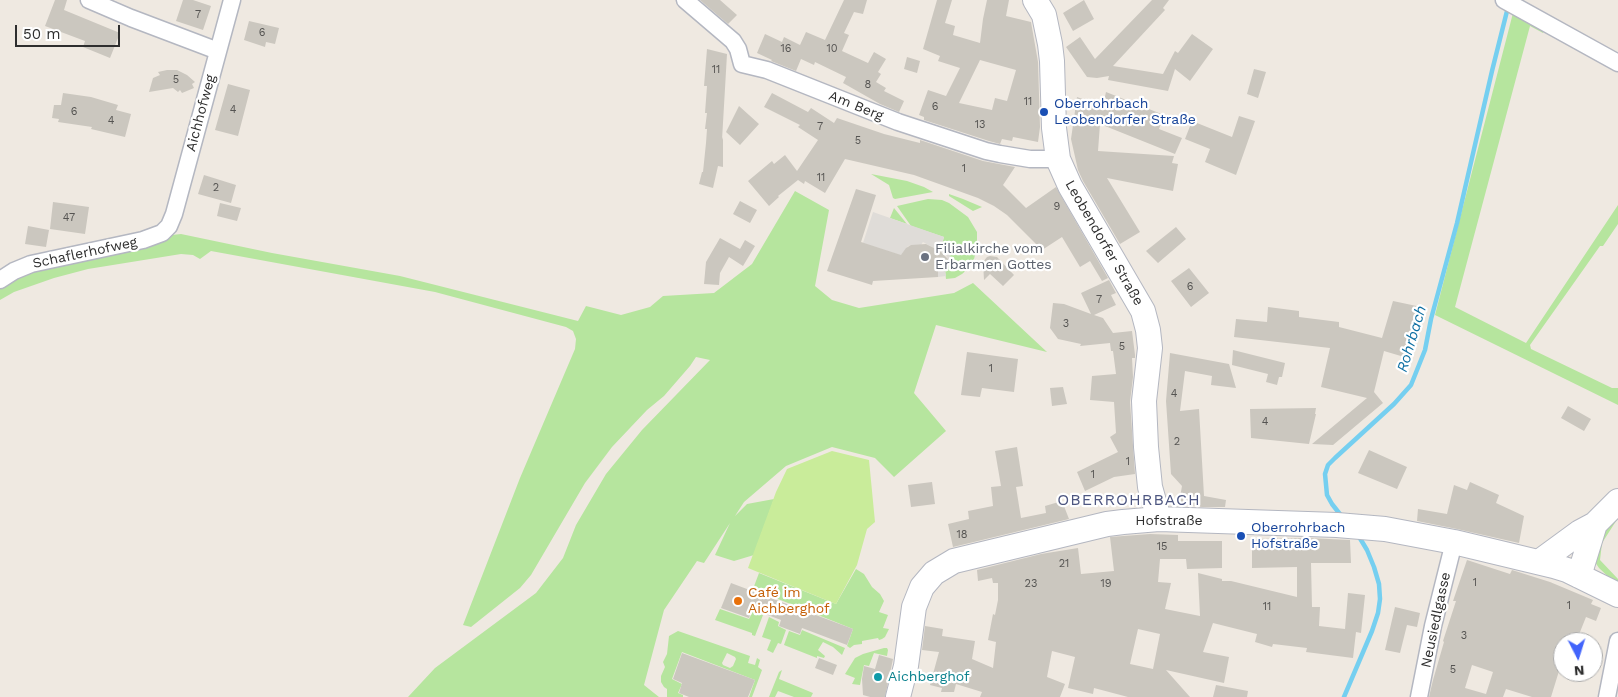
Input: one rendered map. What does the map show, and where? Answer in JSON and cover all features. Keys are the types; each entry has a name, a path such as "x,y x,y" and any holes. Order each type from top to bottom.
{"main road":[{"name":"Leobendorfer Straße","path":"1038,1 1044,15 1050,44 1054,128 1058,159 1070,186 1144,311 1150,348 1144,401 1146,446 1150,487 1159,519"},
{"path":"1539,562 1594,524 1618,501"},
{"name":"Hofstraße","path":"898,697 908,659 914,607 922,587 934,572 954,561 1098,526 1123,522 1159,519 1366,527 1454,542 1539,562 1567,570 1618,595"},
{"path":"1580,576 1594,524"}],"street":[{"path":"89,0 218,51"},
{"name":"Aichhofweg","path":"169,226 174,214 232,0"},
{"name":"Am Berg","path":"685,0 733,41 738,48 742,64 767,70 898,122 986,150 1022,158 1058,159"},
{"path":"1504,0 1618,63"},
{"name":"Schaflerhofweg","path":"0,280 31,264 143,240 162,233 169,226"},
{"name":"Neusiedlgasse","path":"1419,697 1435,617 1454,542"},
{"path":"1607,697 1618,640"}],"green space":[{"path":"1513,13 1544,30 1543,33 1530,26 1455,307 1526,343 1618,205 1618,224 1603,246 1600,246 1530,345 1531,349 1612,388 1618,388 1618,405 1435,315"},
{"path":"871,174 907,181 933,192 895,199 889,185"},
{"path":"795,191 829,210 815,286 832,300 859,308 954,293 973,283 1047,352 936,325 914,393 946,431 894,477 875,458 832,447 786,466 744,502 735,516 747,504 774,499 754,555 734,561 715,555 730,523 704,563 697,561 664,610 644,685 659,697 408,697 435,668 536,593 563,558 576,525 606,474 642,430 710,360 696,357 664,396 647,410 612,447 585,483 531,575 520,588 471,627 463,625 520,478 575,349 576,339 573,331 566,327 435,292 211,251 200,259 193,255 181,254 88,269 14,292 0,300 0,285 22,273 181,234 272,253 400,276 578,321 586,306 621,315 650,307 663,296 714,293 752,264"},
{"path":"949,194 982,207 973,211 949,196"},
{"path":"928,199 942,200 949,203 968,217 977,232 977,247 974,259 969,268 955,278 946,279 945,270 951,260 948,252 941,247 944,237 911,226 897,206"},
{"path":"894,208 907,224 890,218"},
{"path":"832,451 869,460 875,522 867,529 857,565 836,604 748,568 776,492 787,469"},
{"path":"1618,518 1602,543 1600,560 1618,579 1618,586 1595,562 1599,534"},
{"path":"856,569 864,574 884,601 879,612 888,615 883,628 889,629 882,639 862,641 862,644 854,645 850,648 847,646 853,629 753,589 759,573 836,604"},
{"path":"720,609 749,619 753,611 763,615 755,636 752,633 715,620"},
{"path":"769,617 779,622 778,626 786,630 781,644 778,643 773,653 767,650 771,640 762,637"},
{"path":"802,630 845,648 842,655 833,647 823,642 818,650 825,656 824,658 817,656 817,658 784,645 789,631 800,635"},
{"path":"678,631 750,656 748,663 755,665 757,658 760,660 758,667 762,670 752,697 749,697 755,680 682,652 672,679 682,684 678,693 683,695 683,697 667,697 667,689 661,682 661,676 665,667 663,662 667,654 669,636","holes":["727,653 735,657 733,666 730,668 723,665 722,663"]},
{"path":"884,648 888,650 887,656 874,653 869,666 864,665 860,685 852,684 855,678 845,674 855,658"},
{"path":"782,670 779,679 813,693 811,697 794,697 778,691 775,697 769,697 779,672"}],"shaded area":[{"path":"873,212 944,237 941,247 951,257 949,266 945,270 946,276 938,277 938,271 944,269 948,263 946,255 923,242 921,245 908,246 902,256 863,243"}],"building":[{"path":"55,0 67,0 64,10 120,33 110,58 83,47 85,41 45,26"},
{"path":"183,0 193,0 211,6 203,30 176,21"},
{"path":"700,0 720,0 737,15 728,24"},
{"path":"844,0 867,0 863,14 854,12 844,33 849,35 842,51 868,63 874,52 886,59 878,72 881,74 876,82 886,88 884,91 904,101 899,112 880,104 843,83 846,77 815,62 814,65 801,59 796,71 757,53 765,34 782,42 784,37 800,45 806,32 825,40"},
{"path":"937,0 952,0 945,23 955,26 953,35 980,43 987,0 1009,0 1006,16 1031,22 1038,62 1040,127 1038,142 1013,137 1012,141 1002,139 1000,144 924,120 924,117 919,115 928,90 946,96 960,68 938,61 940,56 923,49","holes":["980,60 1016,70 1007,101 995,98 992,110 959,103"]},
{"path":"1084,0 1094,19 1073,31 1063,13"},
{"path":"1152,0 1169,0 1163,8 1165,10 1113,66 1163,74 1175,51 1178,53 1192,34 1213,49 1190,81 1175,69 1168,91 1108,80 1109,76 1087,77 1066,47 1080,37 1095,59"},
{"path":"249,21 279,28 275,44 266,42 265,47 244,40"},
{"path":"707,49 727,54 722,140 723,137 723,167 718,166 713,188 699,184 703,172 707,129 705,129 707,113 705,113 707,86 704,86"},
{"path":"907,57 920,61 917,73 904,69"},
{"path":"1254,69 1266,72 1258,98 1247,94"},
{"path":"177,70 187,75 195,82 192,84 194,88 182,93 180,90 178,92 173,88 149,92 153,78 160,75 158,72"},
{"path":"228,84 250,90 238,136 215,130"},
{"path":"1106,92 1164,115 1159,129 1182,138 1175,154 1100,124 1098,151 1174,156 1172,163 1178,164 1173,191 1107,178 1140,232 1120,244 1083,181 1078,170 1071,139 1077,97 1110,109 1104,101"},
{"path":"63,93 91,97 118,105 116,110 131,114 125,137 91,129 92,127 58,122 59,119 52,118 54,105 61,105"},
{"path":"772,93 808,112 811,108 834,123 837,118 884,134 920,143 920,140 983,161 1015,167 1003,185 1026,208 1056,187 1108,278 1102,281 1090,261 1080,267 1062,237 1042,250 1007,215 978,198 914,175 845,159 825,193 805,181 804,184 798,180 769,206 748,181 772,161 774,164 785,155 797,171 818,140 798,127 800,125 764,107"},
{"path":"739,106 759,124 740,145 726,132"},
{"path":"1239,116 1255,121 1236,175 1205,162 1210,149 1185,139 1192,121 1232,137"},
{"path":"204,175 236,185 231,203 198,194"},
{"path":"856,189 876,195 861,242 901,255 911,245 926,244 940,251 948,259 947,266 938,271 938,277 873,281 872,285 827,271"},
{"path":"740,201 757,210 750,223 733,214"},
{"path":"53,202 89,207 85,234 50,229"},
{"path":"220,203 241,208 237,221 217,216"},
{"path":"28,226 49,230 46,247 25,244"},
{"path":"1176,227 1186,239 1158,263 1146,251"},
{"path":"720,238 740,249 745,240 755,246 743,266 729,257 720,273 719,285 704,284 706,262"},
{"path":"990,256 997,257 1014,275 1003,286 990,274 984,280 983,262"},
{"path":"1189,268 1209,293 1191,307 1171,281"},
{"path":"1109,280 1116,293 1111,295 1116,305 1094,315 1103,318 1113,333 1132,331 1135,358 1132,358 1133,377 1130,402 1135,474 1114,477 1085,491 1077,472 1118,452 1110,437 1116,433 1114,402 1090,400 1092,376 1116,374 1113,351 1111,351 1110,343 1080,346 1081,344 1058,339 1050,328 1053,303 1064,304 1091,314 1081,293"},
{"path":"1393,301 1426,308 1411,359 1384,351 1374,392 1383,403 1333,445 1312,444 1367,398 1321,387 1330,348 1234,337 1236,319 1267,322 1268,307 1299,311 1299,317 1339,322 1339,327 1382,338"},
{"path":"1233,350 1285,363 1282,377 1279,377 1277,385 1266,382 1268,374 1232,365"},
{"path":"967,352 1018,359 1014,392 982,388 980,397 961,395"},
{"path":"1170,353 1229,364 1236,388 1211,385 1212,376 1185,371 1180,411 1199,409 1204,496 1226,500 1225,507 1202,507 1179,503 1182,486 1171,474 1166,401"},
{"path":"1063,387 1067,404 1052,406 1050,388"},
{"path":"1568,406 1591,419 1584,431 1561,418"},
{"path":"1316,408 1309,444 1251,438 1250,409"},
{"path":"1017,447 1023,486 1016,487 1021,518 1046,513 1045,506 1062,501 1069,519 953,547 948,524 969,519 968,511 993,506 991,487 1001,486 995,451"},
{"path":"1369,450 1407,467 1397,489 1358,473"},
{"path":"932,482 935,504 911,507 908,485"},
{"path":"1470,482 1499,495 1496,503 1524,516 1519,543 1417,521 1418,509 1447,514 1454,485 1467,490"},
{"path":"1150,534 1178,535 1178,541 1222,541 1222,568 1187,569 1186,559 1160,559 1158,582 1171,583 1165,609 1200,616 1198,573 1222,579 1222,581 1231,581 1297,597 1297,567 1252,568 1252,539 1308,538 1350,540 1351,563 1311,563 1312,607 1320,607 1319,626 1345,629 1348,593 1365,595 1361,633 1356,632 1353,658 1306,652 1307,648 1273,644 1272,647 1255,642 1257,634 1213,623 1203,652 1229,657 1224,683 1166,670 1190,697 1128,697 1094,688 1093,694 1068,688 1075,657 1052,651 1047,677 1065,684 1060,697 980,697 982,692 956,684 954,692 941,692 942,688 930,685 939,652 922,650 925,626 943,629 942,636 975,641 972,659 993,668 996,642 988,640 998,600 998,583 993,583 992,578 978,581 977,570 1041,554 1078,548 1081,574 1114,571 1110,537","holes":["1138,629 1160,634 1153,669 1130,664"]},
{"path":"1467,560 1510,574 1512,570 1550,582 1593,600 1591,604 1601,608 1596,621 1586,617 1580,632 1553,632 1553,682 1556,682 1551,697 1532,697 1506,689 1503,697 1429,697 1443,641 1456,601 1453,601","holes":["1472,665 1493,672 1486,694 1465,688"]},
{"path":"731,583 853,629 847,645 802,628 800,634 779,626 781,620 752,609 749,618 721,608"},
{"path":"1395,607 1420,613 1417,627 1407,625 1400,653 1385,650"},
{"path":"682,653 755,680 748,697 689,697 679,693 682,683 673,679"},
{"name":"Aichberghof","path":"879,655 893,659 885,697 863,695 862,679 864,666 875,669"},
{"path":"819,658 837,665 833,675 815,668"},
{"path":"1216,685 1248,691 1247,697 1213,697"}],"waterway":[{"name":"Rohrbach","path":"1343,518 1327,495 1325,474 1328,465 1394,404 1411,385 1425,350 1508,7"},
{"name":"Rohrbach","path":"1344,697 1372,631 1380,599 1379,584 1374,567 1358,535"}],"place":[{"name":"Oberrohrbach Leobendorfer Straße","path":"1044,112"},
{"name":"Filialkirche vom Erbarmen Gottes","path":"925,257"},
{"name":"Oberrohrbach Hofstraße","path":"1241,536"},
{"name":"Café im Aichberghof","path":"738,601"},
{"name":"Aichberghof","path":"878,677"}],"district":[{"name":"OBERROHRBACH","path":"1129,500"}]}
